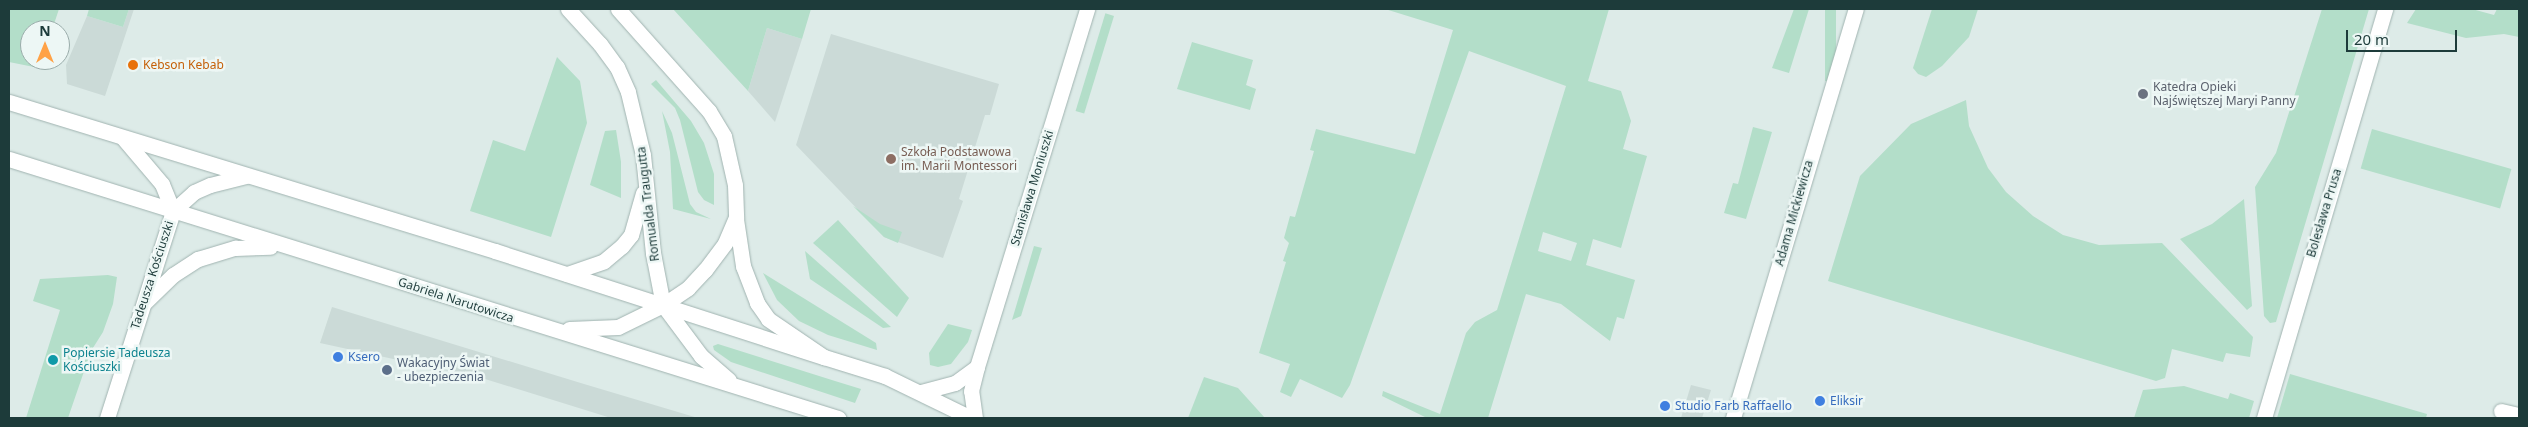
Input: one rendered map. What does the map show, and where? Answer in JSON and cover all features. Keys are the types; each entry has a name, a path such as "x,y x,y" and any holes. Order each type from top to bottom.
{"street":[{"name":"Romualda Traugutta","path":"568,9 606,52 628,92 646,182 653,253 663,305"},
{"path":"618,9 717,123 730,154 736,197 736,219 743,266 757,303 768,319 824,357"},
{"name":"Stanisława Moniuszki","path":"973,418 971,391 977,367 1088,9"},
{"name":"Adama Mickiewicza","path":"1733,418 1856,9"},
{"name":"Bolesława Prusa","path":"2264,418 2385,9"},
{"path":"9,102 118,134 246,176 567,274 885,376 973,418"},
{"path":"118,134 158,176 173,211"},
{"name":"Gabriela Narutowicza","path":"9,159 838,418"},
{"name":"Tadeusza Kościuszki","path":"107,418 173,211 202,188 246,176"},
{"path":"567,274 604,261 622,246 637,217 646,182"},
{"path":"545,328 591,330 618,327 663,305 688,288 705,270 725,243 736,219"},
{"path":"141,307 173,276 216,252 252,246 298,250"},
{"name":"Gabriela Narutowicza","path":"663,305 701,356 716,371 740,388"},
{"path":"922,392 955,383 977,367"},
{"path":"2501,411 2519,415"}],"shaded area":[{"path":"129,9 134,9 105,96 67,84 66,70 70,70 70,56 87,16 123,27"},
{"path":"767,28 802,39 775,122 748,91"},
{"name":"Szkoła Podstawowa im. Marii Montessori","path":"831,34 999,84 990,115 985,115 959,199 963,201 943,258 884,237 796,145"},
{"path":"332,307 698,418 611,418 485,379 320,343"},
{"path":"1691,385 1711,390 1702,418 1681,418"}],"green space":[{"path":"9,9 59,9 55,20 20,20 20,64 9,62"},
{"path":"89,9 129,9 123,27 87,16"},
{"path":"673,9 811,9 802,39 767,28 748,91"},
{"path":"1385,9 1609,9 1588,81 1621,91 1631,121 1623,149 1647,156 1621,248 1593,239 1586,265 1635,280 1624,319 1617,317 1610,341 1561,304 1526,294 1488,418 1427,418 1382,396 1383,391 1440,414 1466,333 1475,322 1497,310 1566,86 1469,51 1350,385 1342,398 1300,379 1291,397 1280,392 1290,364 1259,353 1286,262 1283,261 1289,243 1284,238 1290,216 1295,217 1314,151 1310,150 1316,129 1415,154 1453,30","holes":["1543,232 1577,243 1571,261 1538,251"]},
{"path":"1794,9 1809,9 1789,73 1772,68"},
{"path":"1825,9 1836,9 1836,81 1825,81"},
{"path":"1932,9 1978,9 1969,37 1942,66 1926,77 1918,74 1913,68"},
{"path":"2322,9 2369,9 2276,322 2270,323 2264,316 2255,187 2276,153"},
{"path":"2416,9 2472,9 2494,15 2497,9 2519,9 2519,37 2504,34 2466,38 2407,23"},
{"path":"1105,13 1114,16 1084,114 1076,111"},
{"path":"1192,42 1253,60 1246,85 1256,89 1250,110 1177,89"},
{"path":"557,57 580,81 587,123 551,237 470,211 493,140 525,151"},
{"path":"656,80 691,121 704,143 714,174 714,205 704,200 698,192 680,120 675,108 651,84"},
{"path":"1966,100 1969,126 1988,168 2006,192 2033,216 2063,235 2099,245 2162,243 2253,337 2250,357 2226,353 2223,362 2172,349 2165,378 2156,381 1828,281 1860,176 1911,124"},
{"path":"662,111 672,133 690,204 696,212 711,219 673,209 670,152"},
{"path":"1753,127 1772,132 1746,219 1724,213 1733,183 1738,184"},
{"path":"2372,129 2511,169 2500,208 2361,168"},
{"path":"616,130 621,162 621,198 590,185 605,131"},
{"path":"2244,199 2252,306 2247,310 2180,239 2212,224"},
{"path":"853,206 880,224 902,232 898,243 884,237"},
{"path":"838,220 909,298 897,317 813,243"},
{"path":"1034,246 1042,248 1021,316 1012,320"},
{"path":"805,251 891,327 883,328 810,279"},
{"path":"763,273 876,343 877,350 828,335 799,321 777,300"},
{"path":"108,275 117,277 113,304 103,332 91,351 68,418 26,418 60,310 33,301 40,279"},
{"path":"948,324 972,330 968,342 951,364 938,367 930,365 929,353"},
{"path":"718,344 861,389 855,403 731,362 714,350 713,346"},
{"path":"2290,374 2427,414 2426,418 2277,418"},
{"path":"1204,377 1238,388 1265,418 1188,418"},
{"path":"2184,386 2228,399 2230,393 2254,401 2249,418 2134,418 2143,390"}],"place":[{"name":"Kebson Kebab","path":"133,65"},
{"name":"Katedra Opieki Najświętszej Maryi Panny","path":"2143,94"},
{"name":"Szkoła Podstawowa im. Marii Montessori","path":"891,159"},
{"name":"Ksero","path":"338,357"},
{"name":"Popiersie Tadeusza Kościuszki","path":"53,360"},
{"name":"Wakacyjny Świat - ubezpieczenia","path":"387,370"},
{"name":"Eliksir","path":"1820,401"},
{"name":"Studio Farb Raffaello","path":"1665,406"}]}
